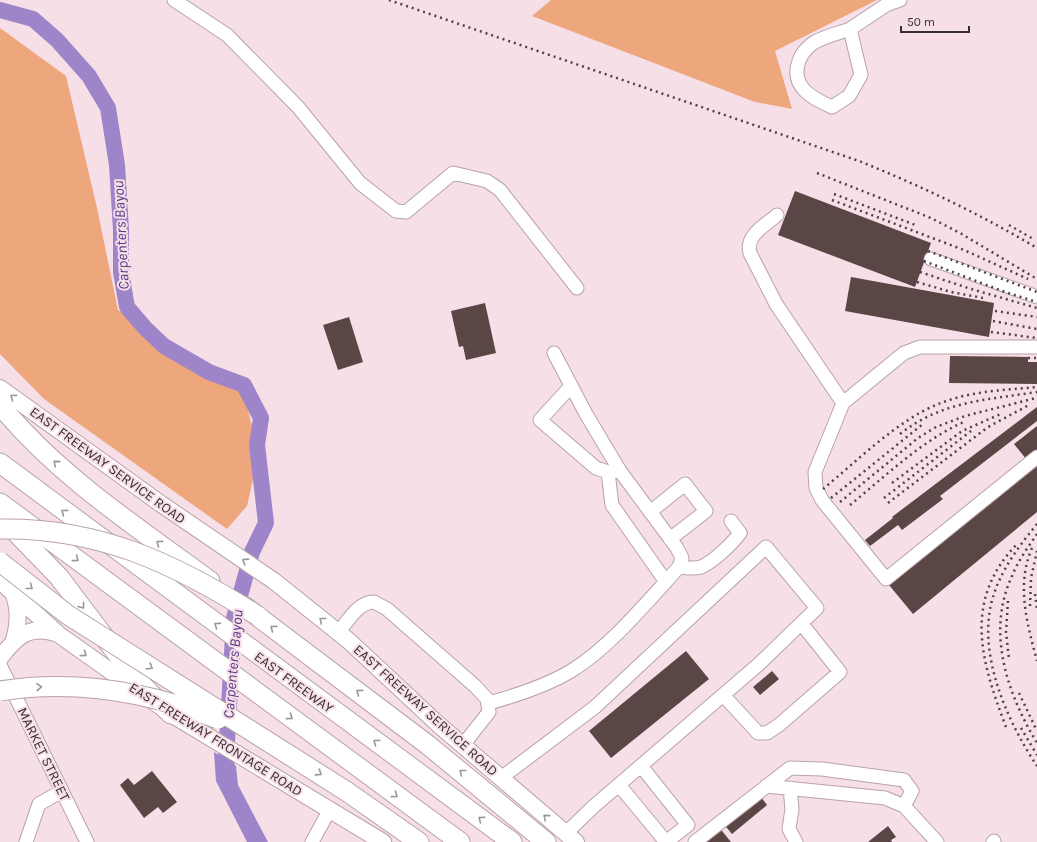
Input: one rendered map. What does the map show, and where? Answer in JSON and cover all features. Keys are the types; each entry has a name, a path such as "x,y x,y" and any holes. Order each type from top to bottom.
{"highway":[{"path":"0,405 38,448 63,470 428,745 546,842"},
{"name":"EAST FREEWAY","path":"0,463 260,657 512,842"},
{"path":"0,503 460,842"},
{"path":"0,515 59,577 136,679 170,714"},
{"path":"0,529 57,532 94,539 124,547 187,573 258,616"},
{"path":"0,562 74,619 297,759 419,842"},
{"path":"0,691 41,687 74,687 110,690 150,698 191,709 234,726 297,759"}],"main road":[{"name":"EAST FREEWAY SERVICE ROAD","path":"0,388 216,542 274,581 338,633 570,838"},
{"name":"EAST FREEWAY FRONTAGE ROAD","path":"0,581 58,634 170,714 330,809 365,838 383,842"},
{"path":"0,658 14,640 19,618 13,592"},
{"path":"14,640 32,631 48,631 58,634"}],"street":[{"path":"174,0 227,35 298,107 360,183 396,211 406,212 453,173 487,181 500,190 577,288"},
{"path":"850,29 861,75 849,96 832,106 813,98 797,81 796,70 801,57 814,43 850,29 886,5 900,0"},
{"path":"777,215 752,237 749,246 750,253 776,304 843,403"},
{"path":"932,259 1037,297"},
{"path":"1037,347 914,348 904,353 843,403 816,467 816,488 822,500 886,579 1037,457"},
{"path":"489,704 537,688 573,670 619,632 679,567 682,558 650,512 614,472 554,353"},
{"path":"571,386 540,420 596,468 614,472"},
{"path":"614,472 612,505 666,582"},
{"path":"650,512 685,484 706,510 670,539"},
{"path":"679,567 702,567 723,550 740,533 732,521"},
{"path":"502,778 595,707 766,547 817,608 759,664 619,785 570,838"},
{"path":"338,633 359,608 365,604 374,602 381,604 475,686 489,704 489,712 463,745"},
{"path":"723,695 758,733 767,733 779,725 840,672 801,623"},
{"name":"MARKET STREET","path":"0,665 87,842"},
{"path":"619,785 666,842 688,825 641,766"},
{"path":"695,842 790,768 822,769 904,780 912,791 904,806"},
{"path":"766,786 885,798 904,806 936,842"},
{"path":"790,788 792,809 789,828 796,842"},
{"path":"26,842 39,804 62,791"},
{"path":"312,842 330,809"}],"shaded area":[{"path":"551,0 877,0 775,51 792,109 755,102 532,16"},
{"path":"0,28 66,76 97,208 118,310 199,373 243,391 259,453 247,506 227,529 44,399 0,354"},
{"path":"214,752 236,766 238,785 268,842 247,842 216,781"}],"building":[{"path":"795,191 931,243 915,287 778,235"},
{"path":"851,277 994,303 989,337 845,311"},
{"path":"485,303 496,353 466,360 463,346 459,347 451,311"},
{"path":"349,317 363,362 338,370 323,325"},
{"path":"950,356 1028,357 1028,362 1037,362 1037,384 949,383"},
{"path":"1037,407 1037,421 940,496 943,499 902,530 898,525 870,546 865,540 893,518 892,517"},
{"path":"1037,426 1037,452 1027,460 1014,444"},
{"path":"1037,463 1037,512 913,614 889,585"},
{"path":"686,651 709,679 611,758 589,731"},
{"path":"772,671 779,679 760,695 753,687"},
{"path":"152,771 177,802 163,813 158,807 144,818 120,785 128,778 134,785"},
{"path":"758,793 767,805 732,834 722,822"},
{"path":"718,826 731,842 707,842 703,838"},
{"path":"888,826 896,837 891,840 892,842 868,842"}],"waterway":[{"name":"Carpenters Bayou","path":"0,10 33,19 57,40 89,76 108,108 117,165 121,230 121,272 127,307 145,328 164,346 209,372 244,385 261,418 257,445 266,523 252,552 234,618 226,759 228,782"}],"railway":[{"path":"389,0 859,161 950,201 1037,248"},
{"path":"817,173 931,218 960,233 1037,279"},
{"path":"834,194 918,226"},
{"path":"832,200 964,250 1028,279"},
{"path":"1009,225 1035,240"},
{"path":"928,251 1037,292"},
{"path":"924,261 1005,292 1037,302"},
{"path":"920,272 971,289 1037,308"},
{"path":"917,282 951,292 983,298"},
{"path":"995,311 1037,317"},
{"path":"993,321 1037,329"},
{"path":"991,332 1037,338"},
{"path":"1028,358 1037,358"},
{"path":"823,489 879,441 910,419 926,410 941,403 964,396 1037,387"},
{"path":"900,434 916,423 948,408 982,400 1037,392"},
{"path":"840,502 918,438 936,427 965,416 1036,398"},
{"path":"888,503 988,427 1029,405"},
{"path":"892,483 962,431 1003,413"},
{"path":"850,505 891,470 920,448 966,421"},
{"path":"831,498 923,424"},
{"path":"884,498 971,431"},
{"path":"1037,524 1011,559 996,587 989,618 988,640 997,685 1005,707 1015,728 1037,766"},
{"path":"1037,534 1023,554 1012,576 1004,597 1001,619 1001,640 1009,683 1026,724 1037,743"},
{"path":"1006,727 989,678 984,655 982,632 983,609 989,587 1000,565 1018,543"},
{"path":"1032,548 1027,562 1024,590 1027,618 1037,661"},
{"path":"1030,606 1031,578 1037,551"},
{"path":"1035,594 1037,610"},
{"path":"1008,601 1006,632 1009,659"},
{"path":"1019,693 1037,731"},
{"path":"1021,728 1037,755"}]}
